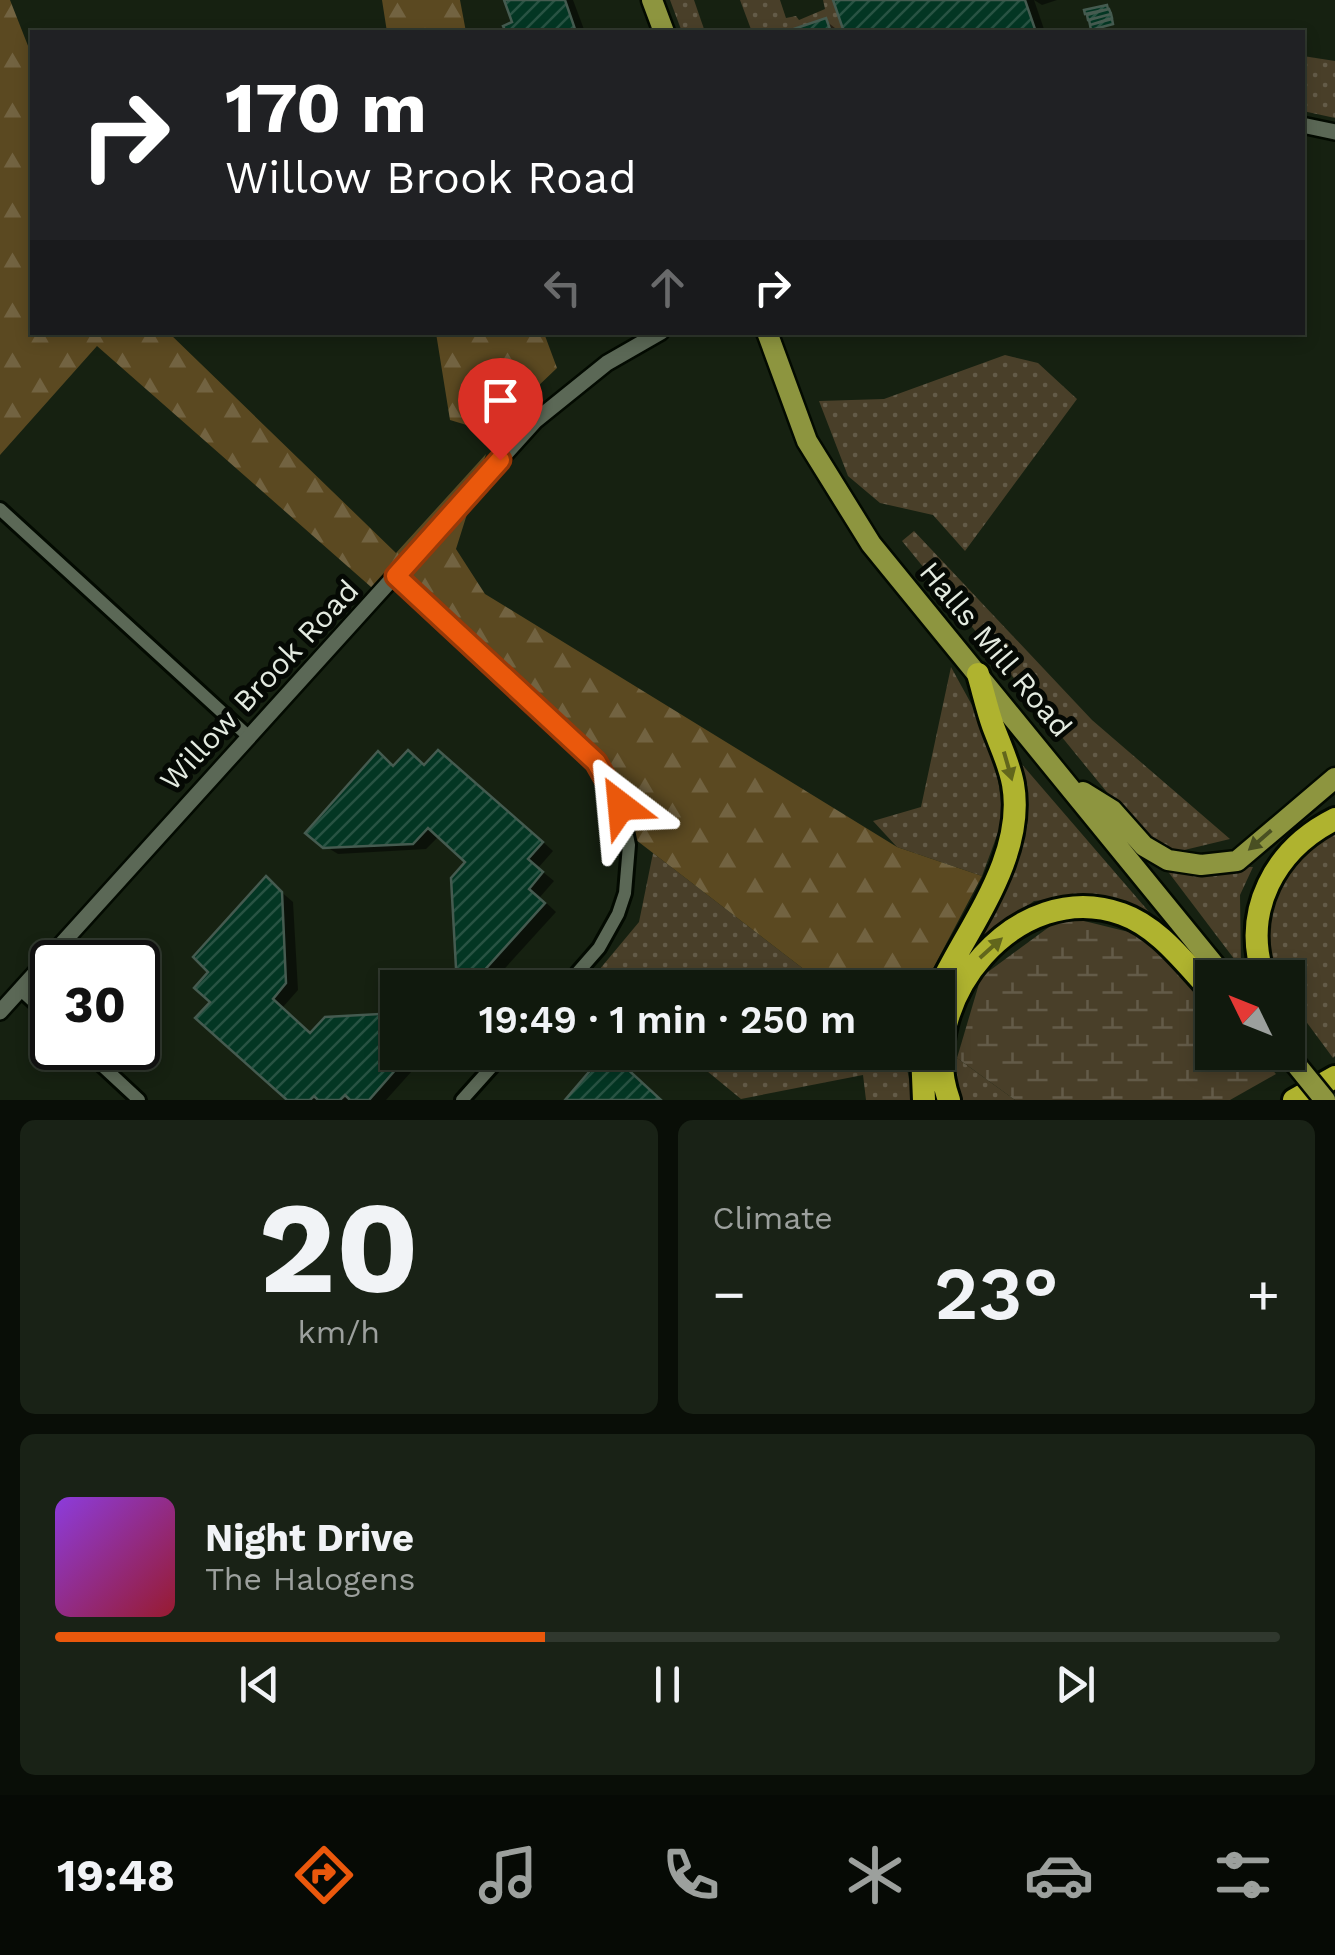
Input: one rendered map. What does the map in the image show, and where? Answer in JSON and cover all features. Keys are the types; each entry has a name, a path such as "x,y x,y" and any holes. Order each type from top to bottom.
{"highway":[{"path":"948,970 1001,867 1013,821 1014,787 1008,760 994,729 978,674"},
{"path":"1261,960 1256,936 1264,892 1292,850 1335,819"},
{"path":"949,1100 941,1049 956,993 986,951 1028,922 1068,910 1103,909 1121,914 1153,931 1195,975"},
{"path":"923,1070 924,1100"},
{"path":"1294,1100 1335,1078"}],"main road":[{"path":"652,0 663,30"},
{"name":"Halls Mill Road","path":"768,335 800,426 825,475 870,544 1210,960"},
{"path":"1068,784 1112,810 1144,846 1168,860 1201,865 1237,861 1335,778"},
{"path":"1301,1070 1325,1100"}],"street":[{"path":"1305,126 1335,132"},
{"name":"Willow Brook Road","path":"0,1012 535,421 595,372 656,335"},
{"path":"0,509 248,736"},
{"path":"396,576 596,762 621,806 629,845 625,894 605,939 579,970"},
{"path":"20,989 30,998"},
{"path":"107,1070 140,1100"},
{"path":"462,1100 490,1070"}],"green space":[{"path":"0,0 10,0 30,51 30,335 171,335 396,553 486,454 456,549 485,594 897,847 982,876 932,970 805,970 627,833 598,760 399,574 379,594 97,346 0,455"},
{"path":"382,0 460,0 466,30 387,30"},
{"path":"670,0 694,0 704,30 681,30"},
{"path":"740,0 780,0 786,18 796,16 799,20 825,9 823,0 833,0 843,30 830,30 826,19 791,30 751,30"},
{"path":"1305,56 1335,61 1335,118 1305,111"},
{"path":"436,335 545,335 557,368 490,432 450,420"},
{"path":"1005,355 1038,363 1077,399 965,551 933,515 880,503 848,476 819,401 884,399"},
{"path":"914,531 1092,720 1230,839 1172,853 1132,823 902,541"},
{"path":"951,667 990,738 999,786 1003,819 982,876 897,847 873,821 921,807"},
{"path":"1019,761 1156,920 1086,895 1034,901 962,955 1023,804"},
{"path":"1335,827 1333,1058 1305,1020 1305,960 1269,957 1266,915 1295,859"},
{"path":"653,853 805,970 599,970 639,922"},
{"path":"1163,865 1253,867 1240,895 1241,960 1235,960"},
{"path":"1064,916 1157,939 1195,983 1195,1070 1272,1070 1276,1074 1230,1100 1015,1100 957,1058 981,977"},
{"path":"955,1059 1015,1100 957,1100 947,1070 955,1070"},
{"path":"706,1070 907,1070 913,1100 866,1100 863,1075 741,1099"}],"building":[{"path":"504,0 565,0 575,30 505,30 503,26 512,22"},
{"path":"833,0 1025,0 1035,30 843,30"},
{"path":"1107,5 1108,9 1085,14 1084,10"},
{"path":"1109,9 1111,14 1088,20 1087,15"},
{"path":"1111,14 1112,18 1090,25 1089,20"},
{"path":"826,18 830,30 791,30"},
{"path":"1112,19 1113,24 1091,30 1090,25"},
{"path":"408,750 424,765 438,750 543,842 528,859 543,872 529,889 545,903 485,970 456,968 451,878 465,862 428,828 413,844 323,848 305,833 378,751 393,766"},
{"path":"266,876 282,892 286,983 273,999 310,1033 325,1017 380,1014 380,1070 395,1070 369,1100 350,1100 345,1095 340,1100 318,1100 314,1096 310,1100 287,1100 195,1018 210,1002 194,988 208,972 193,957"},
{"path":"591,1070 628,1070 661,1100 565,1100"}],"route":[{"path":"500,460 396,576 596,762 621,806"}]}
